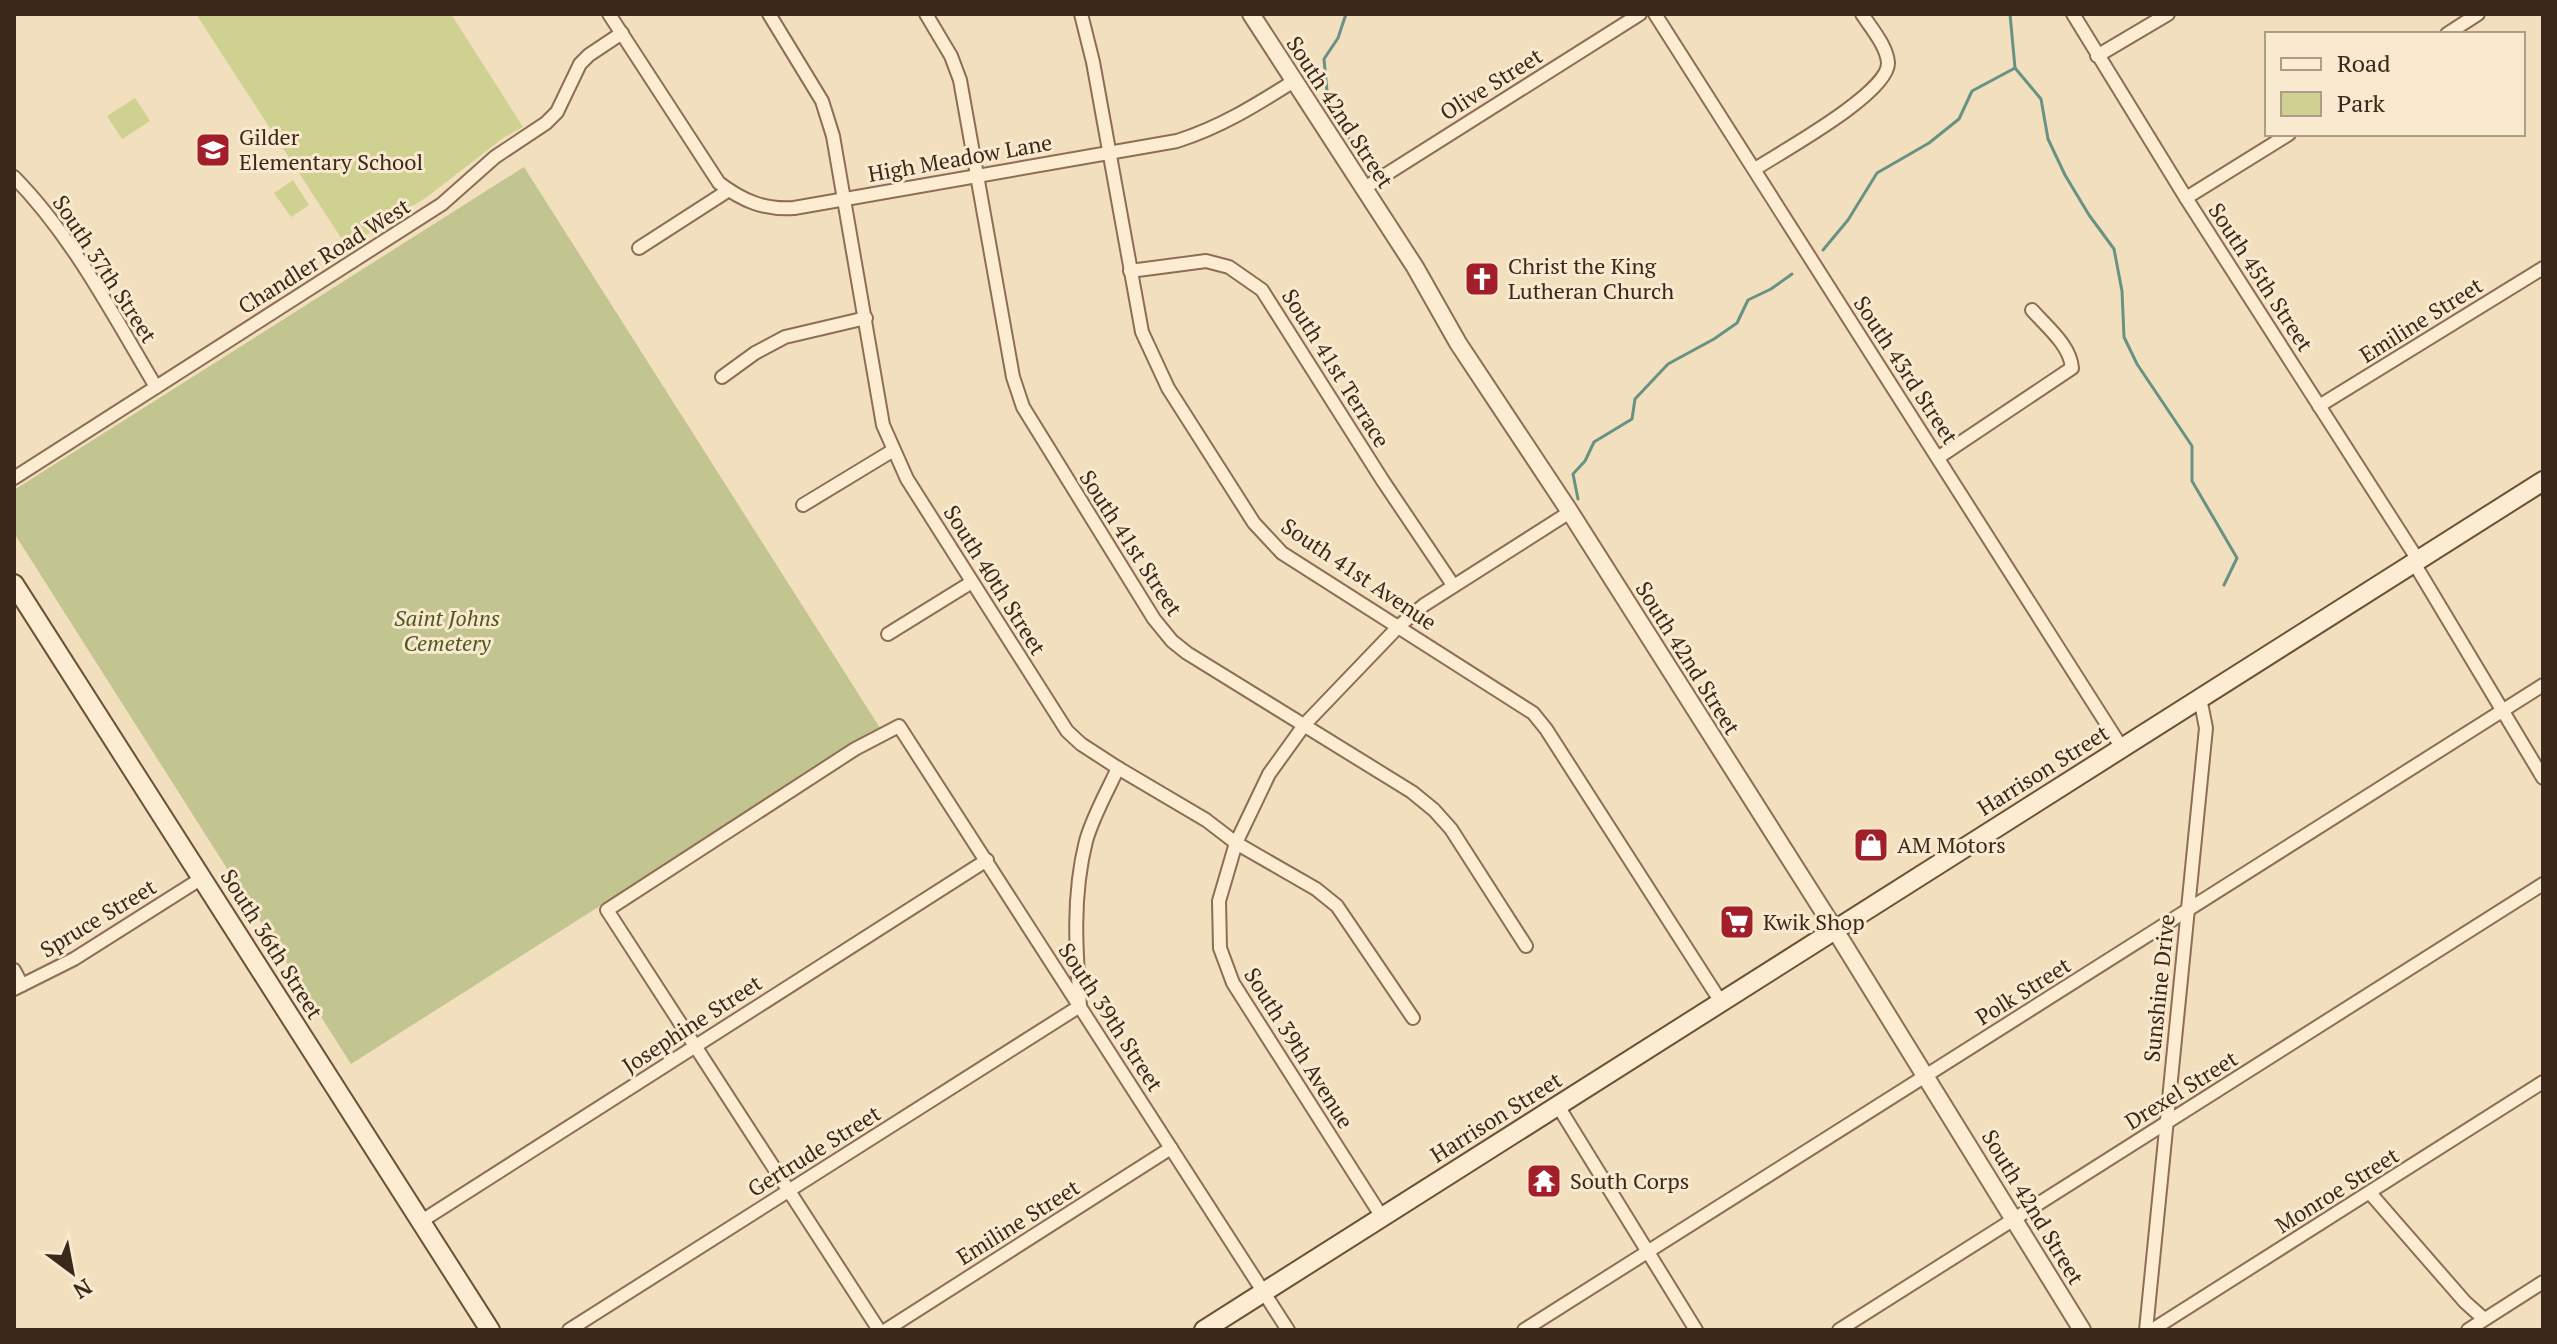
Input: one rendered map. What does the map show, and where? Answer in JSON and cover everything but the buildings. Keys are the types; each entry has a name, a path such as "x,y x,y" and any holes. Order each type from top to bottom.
{"main road":[{"name":"Harrison Street","path":"1204,1330 2543,481"},
{"name":"South 36th Street","path":"14,584 490,1330"}],"street":[{"path":"609,14 708,169 729,190 639,248"},
{"name":"South 40th Street","path":"769,14 822,101 833,136 883,425 892,451 1067,731 1118,768 1206,820 1236,843 1316,889 1337,906 1413,1018"},
{"name":"South 41st Street","path":"926,14 951,56 960,80 1013,377 1023,407 1154,619 1172,641 1221,675 1305,724 1434,810 1451,829 1526,946"},
{"name":"South 41st Avenue","path":"1081,14 1093,62 1142,332 1168,388 1254,523 1282,553 1533,713 1721,1002"},
{"name":"South 42nd Street","path":"1251,14 1835,930 2082,1330"},
{"name":"Olive Street","path":"1363,189 1640,14"},
{"name":"South 43rd Street","path":"1655,14 2122,748"},
{"path":"1755,169 1858,103 1886,74 1888,64 1884,49 1862,14"},
{"name":"South 45th Street","path":"2073,14 2416,561 2543,778"},
{"path":"2097,56 2168,14"},
{"path":"2450,32 2478,14"},
{"name":"Chandler Road West","path":"14,478 442,204 495,157 546,123 557,112 580,64 622,33"},
{"name":"High Meadow Lane","path":"729,190 746,201 774,209 794,208 1177,141 1210,131 1294,81"},
{"path":"2186,198 2286,136"},
{"name":"South 37th Street","path":"14,177 36,200 69,245 156,387"},
{"name":"South 41st Terrace","path":"1130,271 1206,261 1229,267 1262,290 1453,585"},
{"name":"Emiline Street","path":"2319,406 2543,268"},
{"path":"1939,457 2072,368 2071,357 2032,310"},
{"path":"722,377 755,353 785,337 866,318"},
{"path":"803,505 892,451"},
{"name":"South 39th Avenue","path":"1382,1217 1241,999 1225,967 1219,936 1219,901 1236,843 1269,774 1305,724 1399,626 1424,605 1570,512"},
{"path":"888,634 972,582"},
{"name":"Polk Street","path":"1524,1330 2543,685"},
{"name":"Sunshine Drive","path":"2146,1330 2206,728 2200,698"},
{"name":"South 39th Street","path":"695,1046 607,910 855,749 899,726 1288,1330"},
{"path":"1080,1006 1075,945 1076,899 1086,841 1118,768"},
{"name":"Josephine Street","path":"420,1222 987,860"},
{"name":"Spruce Street","path":"18,987 74,959 202,878"},
{"name":"Drexel Street","path":"1839,1330 2543,884"},
{"path":"14,970 18,987"},
{"name":"Gertrude Street","path":"569,1330 1080,1006"},
{"path":"695,1046 879,1330"},
{"name":"Monroe Street","path":"2152,1330 2543,1082"},
{"path":"1558,1106 1696,1330"},
{"name":"Emiline Street","path":"886,1330 1171,1148"},
{"path":"2370,1193 2465,1302 2484,1319"},
{"path":"2468,1330 2543,1282"}],"green space":[{"path":"196,14 451,14 523,127 503,138 427,197 347,247"},
{"path":"135,98 150,121 122,139 107,116"},
{"name":"Saint Johns Cemetery","path":"524,167 880,728 351,1064 14,533 14,490"},
{"path":"293,180 309,205 291,217 274,193"}],"waterway":[{"path":"1346,14 1338,38 1324,59 1327,91 1335,116 1357,151"},
{"path":"2010,14 2015,68 2041,99 2048,139 2065,175 2114,249 2122,291 2124,337 2137,364 2192,446 2192,481 2237,558 2224,585"},
{"path":"1823,250 1848,220 1877,173 1929,143 1959,119 1972,91 2015,68"},
{"path":"1578,499 1573,474 1585,461 1594,442 1632,419 1635,399 1668,364 1737,323 1748,300 1792,274"}],"place":[{"name":"Gilder Elementary School","path":"213,150"},
{"name":"Christ the King Lutheran Church","path":"1482,279"},
{"name":"AM Motors","path":"1871,845"},
{"name":"Kwik Shop","path":"1737,922"},
{"name":"South Corps","path":"1544,1181"}]}
